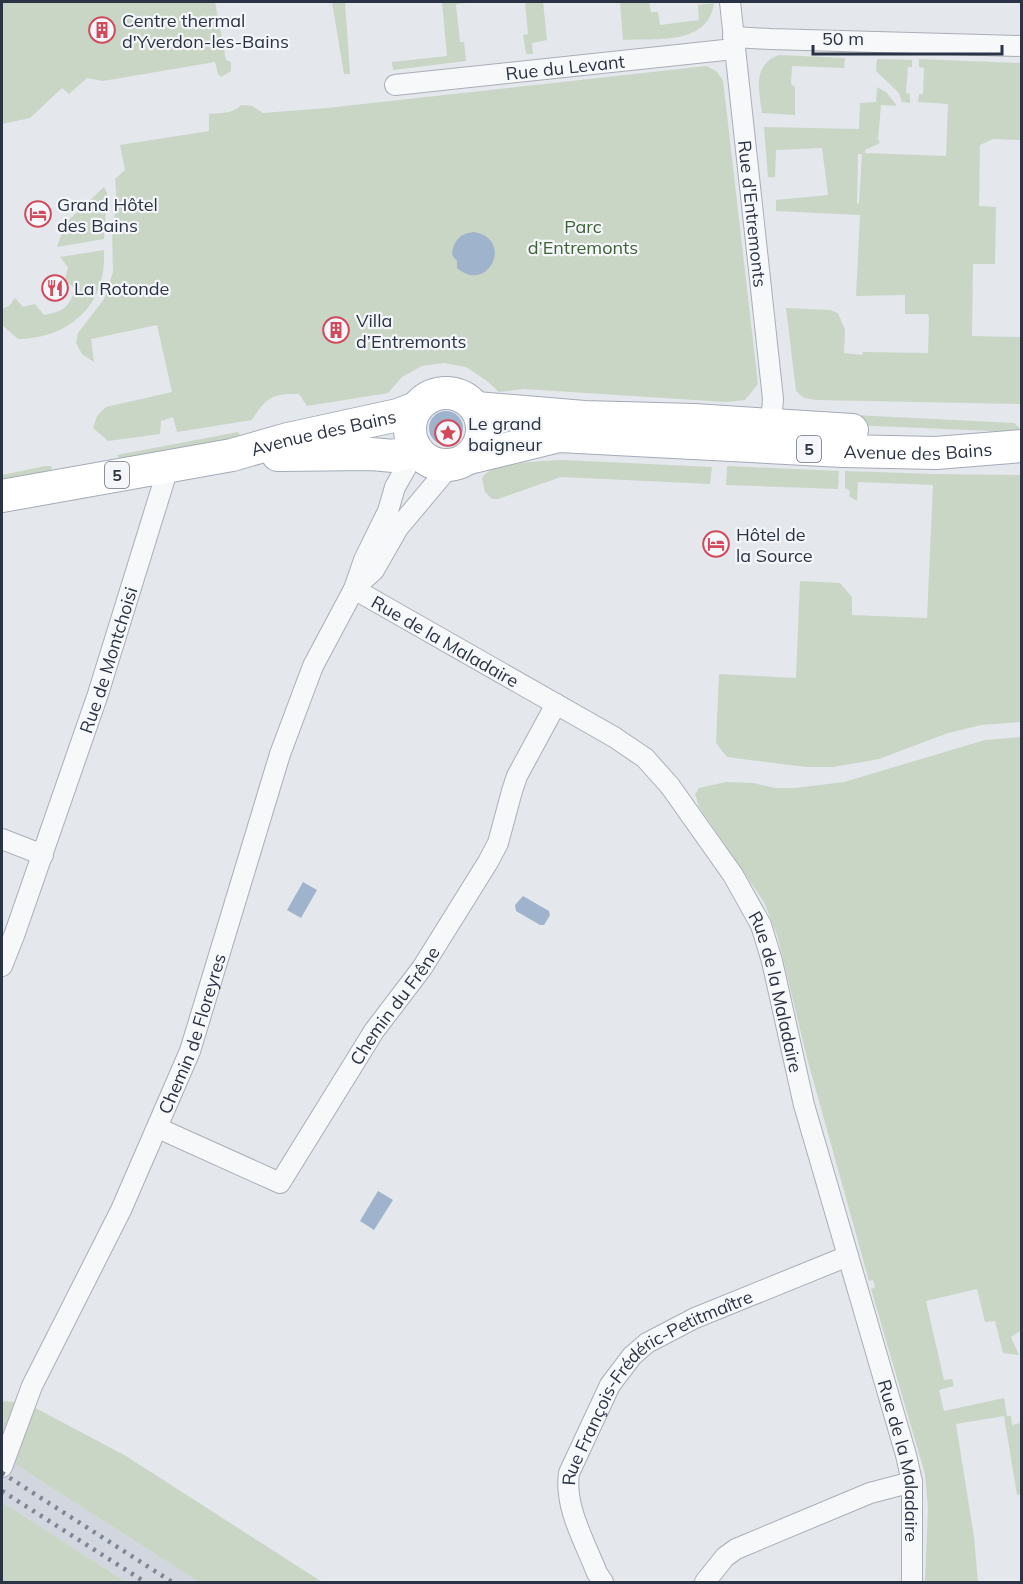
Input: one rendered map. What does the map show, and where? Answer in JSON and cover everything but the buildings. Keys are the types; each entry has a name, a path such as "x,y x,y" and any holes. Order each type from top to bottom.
{"main road":[{"path":"446,392 457,394 476,408 483,428 481,439 476,449 460,462 431,463 416,450 409,424 416,408 424,400 434,394 446,392"},
{"name":"Avenue des Bains","path":"2,496 232,455 299,437 398,415 416,408"},
{"name":"Avenue des Bains","path":"476,408 584,417 694,420 936,433 1017,446"},
{"name":"Avenue des Bains","path":"460,462 559,436 843,451 936,453 1017,446"},
{"name":"Avenue des Bains","path":"232,455 370,454 394,456 416,450"}],"street":[{"name":"Rue d'Entremonts","path":"730,2 773,399 771,425"},
{"name":"Rue du Levant","path":"395,86 770,39 1022,46"},
{"name":"Avenue des Bains","path":"604,440 612,429 757,435 768,431 771,425"},
{"name":"Chemin de Floreyres","path":"2,1467 35,1380 121,1210 190,1051 280,754 295,712 313,666 354,589 364,560 388,511 395,487 416,450"},
{"name":"Chemin de Floreyres","path":"354,589 374,570 398,528 460,462"},
{"name":"Rue de Montchoisi","path":"2,966 98,694 169,465"},
{"name":"Rue de la Maladaire","path":"354,589 631,747 658,771 733,875 749,903 761,925 804,1105 912,1482 912,1582"},
{"name":"Chemin du Frêne","path":"158,1128 280,1183 374,1031 422,968 488,862 498,843 518,776 556,704"},
{"path":"2,839 43,855"},
{"name":"Rue François-Frédéric-Petitmaître","path":"603,1582 597,1573 568,1500 567,1484 569,1473 610,1385 632,1356 647,1343 688,1320 848,1256"},
{"path":"705,1582 725,1557 736,1549 870,1492 912,1482"}],"shaded area":[{"path":"2,1456 199,1582 126,1582 2,1502"}],"green space":[{"name":"Centre thermal d'Yverdon-les-Bains","path":"2,2 215,2 226,60 231,62 231,71 221,77 215,62 103,81 87,78 69,94 62,88 30,118 2,124"},
{"path":"332,2 345,2 350,74 344,74"},
{"path":"442,2 475,2 456,4 460,42 464,42 466,61 393,70 392,62 447,56"},
{"path":"525,2 543,2 547,40 532,43 533,54 526,54 523,35 528,34"},
{"path":"620,2 649,2 651,12 658,12 660,25 699,20 698,5 714,3 710,17 702,27 691,33 665,39 623,40"},
{"path":"779,55 845,58 844,68 792,66 791,84 795,87 795,115 762,113 759,87 761,72 770,59"},
{"path":"877,59 912,60 912,67 908,67 906,93 910,94 910,103 902,102 899,93 876,71"},
{"path":"919,59 1021,63 1021,140 993,139 980,145 979,206 996,207 995,264 973,264 972,336 1021,337 1021,404 816,400 804,398 796,391 786,308 830,310 838,313 845,330 844,353 862,355 863,352 928,353 929,319 928,314 905,314 905,295 856,296 860,215 776,211 776,200 828,195 822,148 776,150 775,177 768,177 764,127 859,129 860,103 876,102 877,87 887,93 897,106 881,105 878,139 880,143 865,150 865,153 946,156 948,104 918,102 919,94 923,94 924,68 919,67","holes":["858,154 862,154 859,203 857,204"]},
{"name":"Parc d’Entremonts","path":"706,66 716,71 723,80 758,384 745,400 726,402 524,389 499,392 466,367 444,363 422,366 402,377 388,393 307,406 299,394 276,396 261,407 252,420 177,432 173,417 161,421 160,434 108,441 93,428 97,416 106,407 172,392 157,325 91,339 94,362 82,354 76,343 78,333 104,299 113,272 112,227 117,205 115,179 125,170 120,145 209,131 209,114 230,112 241,105 252,106 263,113 327,108"},
{"path":"104,187 107,193 104,239 57,247 61,235 58,230"},
{"path":"104,250 103,270 92,302 82,315 69,325 37,337 18,339 2,325 2,309 9,306 15,298 23,307 35,304 44,315 64,308 75,289 65,279 68,267 60,257"},
{"path":"854,415 1014,423 1019,430 1013,432 853,425"},
{"path":"238,432 240,435 233,439 128,460 119,458 117,455"},
{"path":"563,460 712,467 710,484 561,477 498,499 492,499 485,492 482,478 496,469 519,463"},
{"path":"45,466 52,468 50,471 2,483 2,475"},
{"path":"727,466 839,471 838,489 726,485"},
{"path":"845,471 1021,475 1021,722 981,725 948,733 879,759 833,767 806,767 727,757 716,743 719,674 796,678 800,581 840,583 852,597 852,615 927,618 933,485 858,482 857,501 849,496 850,491 845,488"},
{"path":"1021,737 1022,1330 1011,1337 1019,1355 1003,1353 995,1321 985,1322 977,1289 926,1301 944,1380 952,1379 954,1386 939,1390 944,1411 1004,1398 1007,1416 1011,1416 1012,1425 1021,1423 1021,1494 1017,1495 1004,1416 956,1424 974,1537 978,1582 925,1582 928,1509 925,1474 871,1289 875,1287 873,1280 869,1281 807,1058 778,938 764,902 699,807 695,794 699,788 726,782 795,788 844,782 985,740"},
{"path":"2,1401 26,1403 126,1456 322,1582 199,1582 2,1456"},
{"path":"2,1502 126,1582 2,1582"}],"water":[{"path":"474,232 486,237 493,244 495,254 487,270 478,275 468,274 457,268 457,261 452,255 458,239"},
{"path":"446,411 458,416 463,428 458,440 446,445 434,440 429,428 434,416"},
{"path":"303,882 317,890 301,918 287,910"},
{"path":"523,896 549,911 550,915 544,925 516,911 515,905"},
{"path":"378,1191 393,1200 374,1230 360,1221"}],"railway":[{"path":"2,1473 172,1582"},
{"path":"2,1491 145,1582"}],"place":[{"name":"Centre thermal d'Yverdon-les-Bains","path":"102,30"},
{"name":"Grand Hôtel des Bains","path":"38,214"},
{"name":"La Rotonde","path":"55,288"},
{"name":"Villa d’Entremonts","path":"336,330"},
{"name":"Le grand baigneur","path":"448,433"},
{"name":"Hôtel de la Source","path":"716,544"}]}
